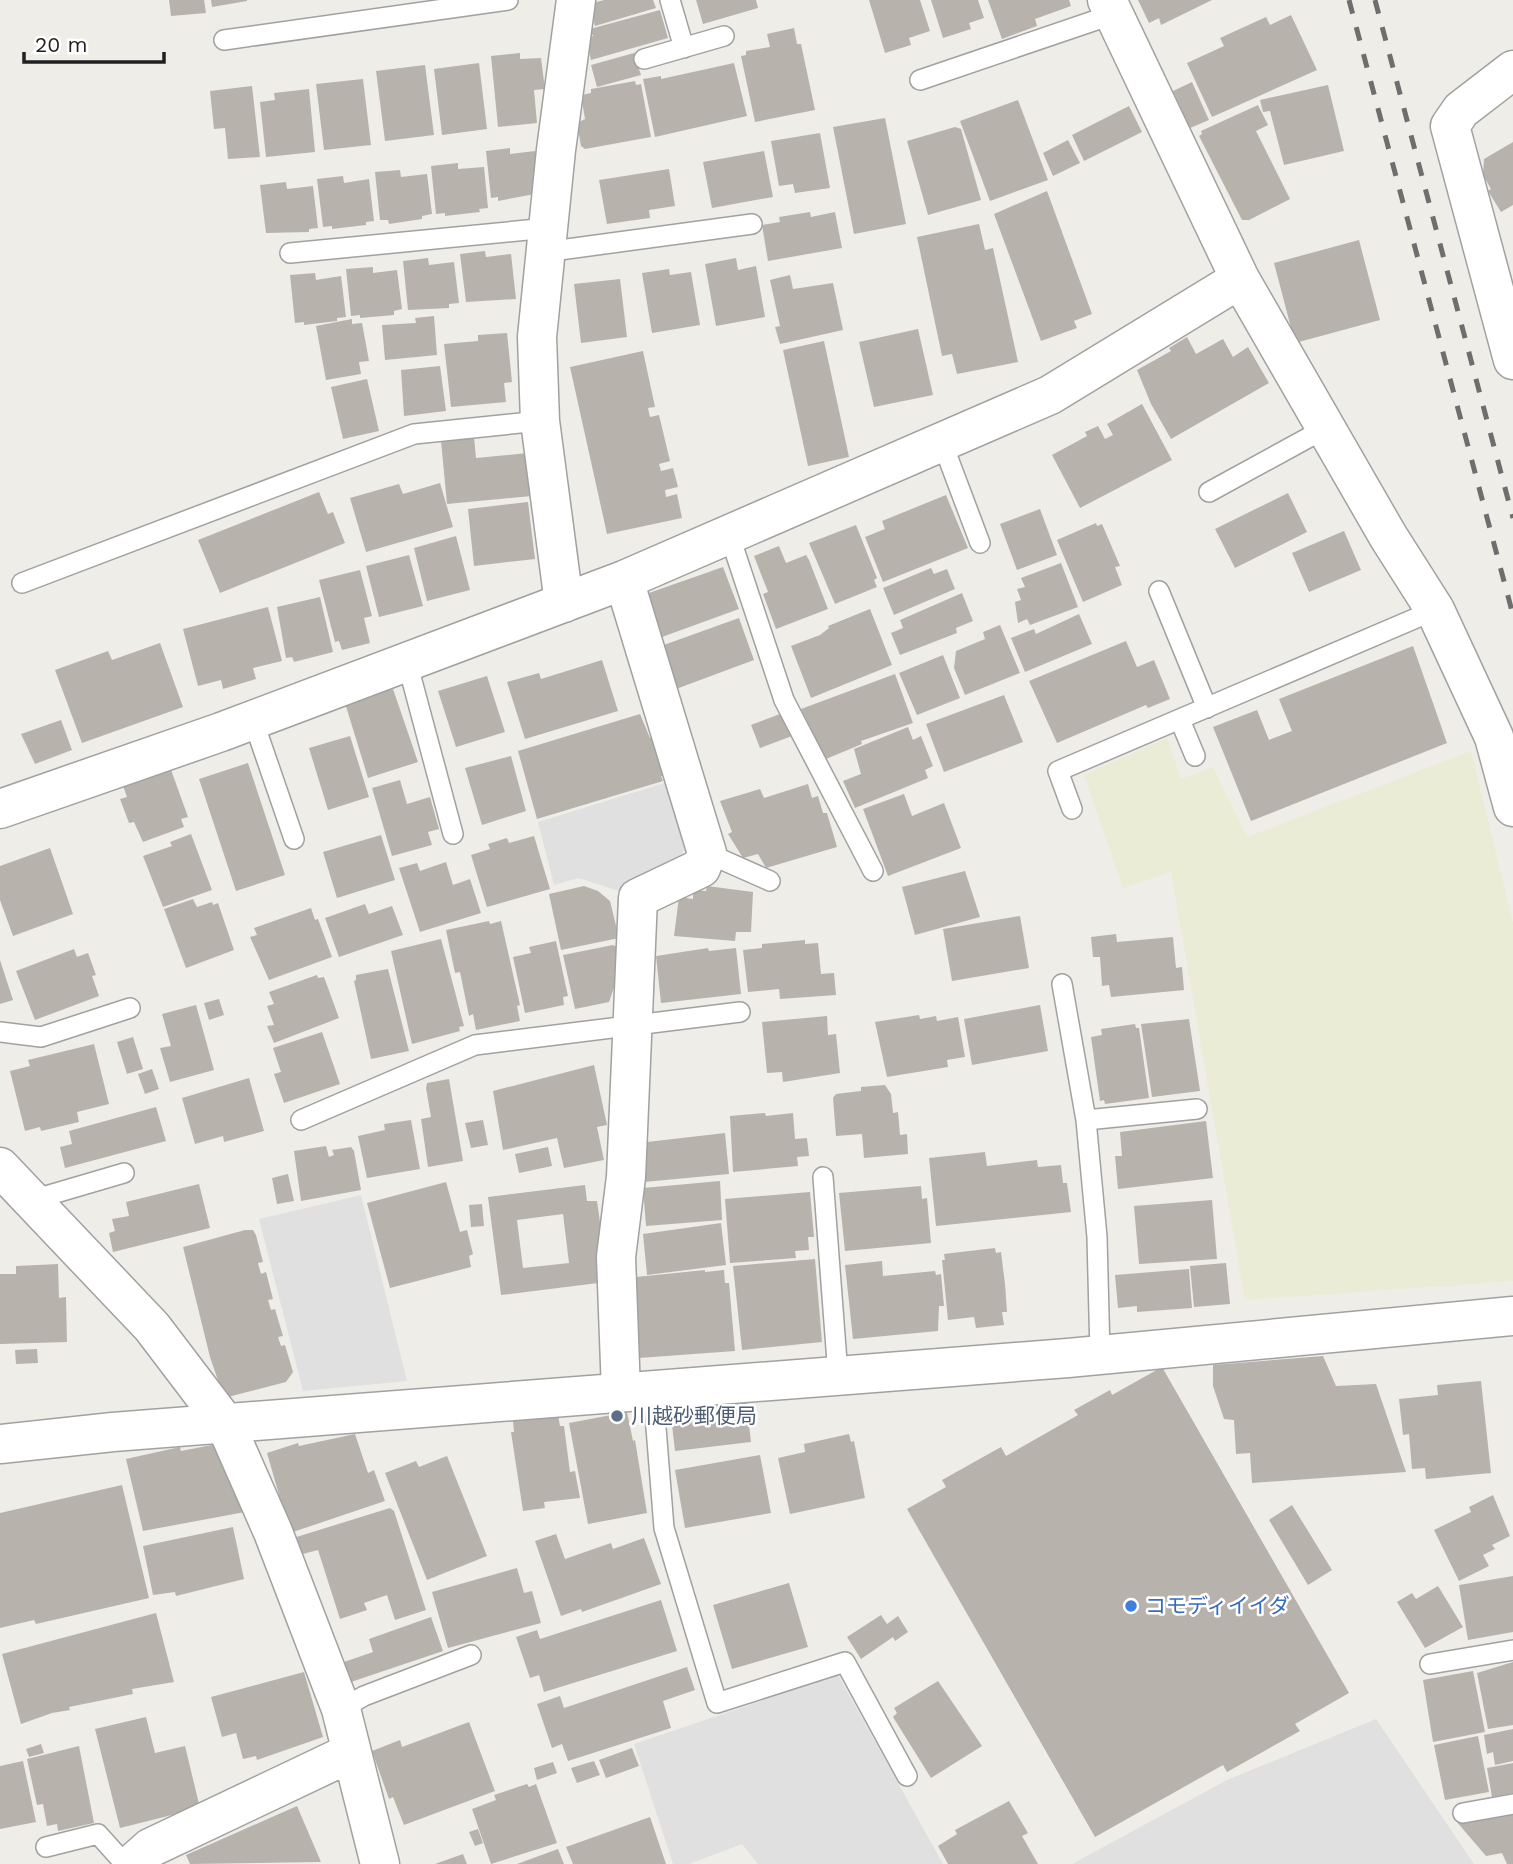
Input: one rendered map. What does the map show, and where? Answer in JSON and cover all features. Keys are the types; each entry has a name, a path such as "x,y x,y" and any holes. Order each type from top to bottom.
{"street":[{"path":"564,603 540,421 537,337 546,240 576,0"},
{"path":"1111,7 1240,279 1434,610 1494,737 1513,807"},
{"path":"1513,71 1461,110 1450,126 1513,360"},
{"path":"0,809 253,720 624,580 1050,395 1240,279"},
{"path":"624,580 707,853 701,868 638,898 626,1177 616,1257 637,1391"},
{"path":"0,1167 152,1326 225,1423 273,1532 341,1709 380,1864"},
{"path":"0,1444 225,1423 1100,1354 1513,1317"},
{"path":"132,1864 150,1848 350,1753"}],"lane":[{"path":"224,40 508,0"},
{"path":"670,0 684,48"},
{"path":"920,80 1111,7"},
{"path":"644,60 723,36"},
{"path":"290,253 546,240 752,224"},
{"path":"22,583 414,434 540,421"},
{"path":"1209,492 1326,428"},
{"path":"942,442 980,543"},
{"path":"729,534 784,700 873,871"},
{"path":"1159,592 1207,708"},
{"path":"1072,809 1058,771 1434,610"},
{"path":"407,662 453,834"},
{"path":"253,720 294,839"},
{"path":"1180,720 1195,756"},
{"path":"707,853 770,881"},
{"path":"1062,984 1086,1120 1097,1237 1100,1354"},
{"path":"0,1032 41,1037 130,1008"},
{"path":"301,1120 475,1045 740,1012"},
{"path":"1086,1120 1197,1109"},
{"path":"32,1200 124,1173"},
{"path":"823,1177 838,1375"},
{"path":"637,1391 664,1528 717,1703 845,1662 907,1776"},
{"path":"1430,1664 1513,1650"},
{"path":"341,1709 364,1696 471,1655"},
{"path":"1463,1813 1513,1804"},
{"path":"46,1847 98,1834 125,1864"}],"green space":[{"path":"1167,738 1181,779 1213,767 1247,837 1471,751 1513,923 1513,1281 1245,1300 1171,872 1123,888 1084,775"}],"shaded area":[{"path":"671,781 688,838 680,861 619,891 578,878 554,885 538,822"},
{"path":"361,1195 407,1381 303,1391 259,1219"},
{"path":"838,1675 943,1864 758,1864 742,1844 689,1864 673,1864 634,1744"},
{"path":"1376,1719 1474,1864 1072,1864 1227,1780"}],"building":[{"path":"169,0 204,0 206,13 171,16"},
{"path":"211,0 247,0 247,1 212,7"},
{"path":"604,0 653,0 656,8 595,26 589,4"},
{"path":"696,0 756,0 758,8 703,24"},
{"path":"869,0 920,0 930,31 909,38 911,45 885,53"},
{"path":"931,0 978,0 984,18 969,23 971,29 943,38"},
{"path":"988,0 1069,0 1071,6 1035,19 1037,26 1002,39"},
{"path":"1138,0 1212,0 1161,25 1159,18 1149,23"},
{"path":"660,10 668,38 591,60 586,38 593,36 590,29"},
{"path":"1291,15 1317,70 1212,117 1187,63 1224,46 1220,38 1266,17 1270,25"},
{"path":"794,28 797,44 801,44 815,110 755,122 741,56 746,55 746,51 770,47 767,34"},
{"path":"520,53 520,59 541,58 545,89 534,90 537,123 498,127 491,56"},
{"path":"634,53 641,75 597,87 591,65"},
{"path":"479,63 487,129 442,135 434,69"},
{"path":"734,63 747,116 655,137 643,79 661,76 661,79"},
{"path":"425,65 434,135 385,141 376,71"},
{"path":"363,79 371,145 324,150 316,84"},
{"path":"635,81 636,85 641,84 651,137 585,149 581,146 577,123 585,119 581,95 591,93 591,89"},
{"path":"1192,82 1209,120 1190,128 1173,91"},
{"path":"1328,85 1344,151 1284,165 1270,111 1263,112 1260,100"},
{"path":"252,86 260,157 228,159 225,128 214,129 210,91"},
{"path":"309,89 315,152 266,157 260,102 275,100 274,93"},
{"path":"1018,100 1048,180 990,201 960,121"},
{"path":"1258,105 1268,125 1256,131 1290,199 1249,220 1242,220 1199,136 1201,131"},
{"path":"1129,106 1142,132 1084,161 1072,135"},
{"path":"885,118 906,224 854,234 833,127"},
{"path":"955,127 961,129 981,200 928,215 907,141"},
{"path":"820,133 830,188 795,193 793,184 779,186 771,141"},
{"path":"1068,140 1080,163 1053,176 1043,153"},
{"path":"1513,142 1513,205 1501,212 1488,191 1491,189 1483,175 1484,159"},
{"path":"510,148 510,154 535,151 540,193 498,201 498,197 491,198 486,151"},
{"path":"764,151 773,197 712,208 703,162"},
{"path":"458,163 458,169 484,167 488,208 479,209 480,212 445,216 445,213 436,214 431,166"},
{"path":"669,169 675,206 649,210 650,218 607,224 599,180"},
{"path":"400,170 401,177 427,174 432,214 422,216 422,219 389,224 388,220 380,220 375,172"},
{"path":"343,176 344,183 369,179 374,221 366,222 366,225 332,229 332,226 323,227 317,179"},
{"path":"286,182 287,189 313,186 318,228 309,229 309,232 266,233 260,185"},
{"path":"1047,191 1092,314 1074,321 1077,328 1041,341 994,214"},
{"path":"810,212 811,217 835,212 842,248 768,261 762,225 780,222 779,217"},
{"path":"979,224 985,250 993,248 1018,362 957,374 952,354 942,356 917,237"},
{"path":"1359,240 1380,320 1295,343 1274,263"},
{"path":"485,251 486,257 511,254 516,299 466,302 460,254"},
{"path":"428,258 429,265 454,262 459,303 449,304 449,308 408,310 403,261"},
{"path":"736,258 738,270 756,266 765,317 716,326 705,264"},
{"path":"373,267 373,273 397,270 402,309 394,311 394,315 360,318 360,315 351,316 346,269"},
{"path":"669,269 670,275 691,272 700,325 652,333 642,273"},
{"path":"315,273 316,280 341,276 346,317 337,318 337,321 304,325 304,322 295,323 290,275"},
{"path":"790,275 793,289 833,283 843,330 780,344 775,327 780,326 770,280"},
{"path":"620,279 627,337 581,343 574,284"},
{"path":"434,316 437,355 385,360 382,325 416,323 415,318"},
{"path":"352,319 352,324 362,323 369,361 359,362 361,374 326,380 316,326"},
{"path":"918,329 933,395 874,407 859,342"},
{"path":"507,333 512,382 504,383 506,402 451,407 444,344 478,341 478,335"},
{"path":"1187,337 1196,354 1223,339 1233,357 1248,347 1269,383 1171,439 1151,404 1137,370 1171,351 1169,348"},
{"path":"824,341 849,457 808,466 783,350"},
{"path":"643,351 655,407 648,408 650,417 659,415 670,461 659,464 661,471 673,468 678,487 665,490 666,497 677,494 682,518 607,534 570,367"},
{"path":"440,366 446,411 404,416 401,370"},
{"path":"367,379 379,431 343,439 331,387"},
{"path":"1142,404 1172,460 1080,508 1052,455 1087,436 1085,432 1098,426 1105,439 1113,435 1107,424"},
{"path":"474,437 476,458 528,453 532,496 447,504 441,441"},
{"path":"440,483 453,527 366,552 350,498 399,484 403,494"},
{"path":"319,492 328,514 333,512 345,543 220,593 198,540"},
{"path":"1288,493 1307,532 1235,568 1215,529"},
{"path":"946,495 968,548 883,582 865,537 885,529 882,521"},
{"path":"528,502 535,559 474,566 468,509"},
{"path":"1040,509 1057,555 1017,570 1000,524"},
{"path":"1096,523 1097,526 1102,524 1120,566 1115,567 1122,585 1083,602 1057,540"},
{"path":"856,525 877,578 874,580 877,587 835,604 809,543"},
{"path":"1344,531 1361,570 1309,592 1292,553"},
{"path":"456,536 470,590 427,601 414,548"},
{"path":"779,546 786,563 806,555 828,609 776,629 763,594 768,592 754,556"},
{"path":"409,555 423,606 379,617 366,566"},
{"path":"1061,563 1078,607 1030,625 1027,619 1018,623 1015,602 1021,600 1017,589 1025,587 1021,578"},
{"path":"723,567 739,609 662,637 646,594"},
{"path":"931,568 934,574 947,569 955,589 894,615 883,588"},
{"path":"360,570 372,616 364,618 370,643 342,650 339,641 335,642 319,580"},
{"path":"962,593 973,621 956,628 957,633 900,655 891,633 903,628 900,620"},
{"path":"320,597 333,652 294,662 292,657 286,658 277,607"},
{"path":"268,607 282,661 253,668 256,679 223,689 221,680 198,686 183,629"},
{"path":"870,609 892,665 811,698 791,646 820,635 828,626"},
{"path":"1079,614 1092,644 1025,672 1011,638 1034,629 1036,634"},
{"path":"739,618 754,660 676,689 661,646"},
{"path":"1000,625 1020,673 965,695 954,668 956,651 985,639 983,632"},
{"path":"1126,641 1137,667 1154,660 1170,699 1148,708 1146,705 1057,743 1029,681"},
{"path":"160,643 183,707 82,743 55,670 108,651 112,660"},
{"path":"1413,646 1447,743 1251,821 1213,727 1257,710 1269,740 1292,731 1279,699"},
{"path":"943,655 960,698 917,715 899,673"},
{"path":"602,660 618,711 525,739 507,682 539,673 541,679"},
{"path":"895,674 913,723 861,741 862,744 826,759 801,709"},
{"path":"487,676 505,732 456,747 438,691"},
{"path":"393,689 418,762 368,778 345,703"},
{"path":"1004,695 1023,742 944,772 926,724"},
{"path":"640,714 650,738 653,737 665,775 661,776 663,781 537,819 518,751"},
{"path":"780,714 792,736 760,748 751,725"},
{"path":"61,720 72,750 35,764 21,734"},
{"path":"908,727 913,740 921,736 933,766 925,770 928,778 855,808 843,781 861,774 854,749"},
{"path":"350,736 369,797 328,810 309,748"},
{"path":"511,756 526,811 482,825 465,768"},
{"path":"248,763 285,875 236,891 199,779"},
{"path":"170,767 188,817 181,819 184,827 143,842 134,822 129,823 120,799 127,797 122,783"},
{"path":"400,780 407,804 430,797 439,829 428,832 432,845 392,856 372,788"},
{"path":"808,784 812,798 818,796 823,813 827,813 837,847 766,868 758,854 743,858 728,834 732,832 720,801 760,789 764,798"},
{"path":"904,794 912,816 944,803 961,848 888,876 863,809"},
{"path":"191,834 212,890 163,907 143,856 172,846 170,842"},
{"path":"381,835 395,880 337,898 323,852"},
{"path":"534,836 550,889 487,907 471,855 490,849 488,844 507,838 509,843"},
{"path":"50,848 73,914 13,936 0,900 0,866"},
{"path":"446,862 453,885 470,879 481,913 420,932 399,868 417,863 420,871"},
{"path":"965,871 980,917 915,935 902,887"},
{"path":"584,886 598,891 610,901 619,938 561,950 549,894"},
{"path":"707,886 753,892 751,932 736,932 735,941 674,936 679,897 693,899 693,890 706,891"},
{"path":"193,899 197,907 212,902 213,905 218,903 234,950 186,968 164,909"},
{"path":"365,904 369,914 392,906 403,935 339,957 325,918"},
{"path":"311,908 315,920 318,919 332,957 269,980 250,937 257,935 254,928"},
{"path":"1020,916 1029,968 952,981 943,929"},
{"path":"489,921 490,924 501,921 520,1005 517,1006 520,1021 476,1030 473,1014 469,1016 460,972 455,973 446,930"},
{"path":"1116,934 1117,942 1173,937 1176,968 1182,967 1184,990 1111,997 1109,985 1102,986 1100,957 1093,957 1091,937"},
{"path":"441,939 464,1026 459,1027 460,1031 412,1044 391,951"},
{"path":"805,940 805,944 818,943 821,974 834,973 836,995 780,999 779,989 748,992 743,950 762,948 762,944"},
{"path":"556,941 568,996 563,997 564,1005 525,1013 513,957 531,953 529,947"},
{"path":"613,945 617,947 619,973 609,1002 575,1009 563,955"},
{"path":"708,948 709,951 736,948 741,994 661,1003 656,956"},
{"path":"74,949 77,957 88,953 96,975 92,976 99,996 35,1020 16,971"},
{"path":"0,960 13,1000 0,1004"},
{"path":"388,969 409,1051 371,1059 354,981 356,975"},
{"path":"317,975 318,978 324,977 339,1018 274,1043 267,1026 274,1025 267,1006 274,1004 269,992"},
{"path":"219,999 224,1015 209,1020 204,1003"},
{"path":"196,1005 214,1070 170,1082 160,1048 171,1046 162,1014"},
{"path":"1040,1005 1048,1051 972,1065 964,1019"},
{"path":"919,1015 920,1019 936,1016 937,1021 958,1017 965,1057 947,1060 948,1067 887,1077 875,1022"},
{"path":"827,1016 828,1035 836,1034 840,1073 783,1082 782,1072 767,1073 762,1022"},
{"path":"1189,1019 1200,1091 1152,1097 1141,1024"},
{"path":"1135,1024 1136,1028 1139,1028 1149,1098 1105,1104 1104,1100 1100,1101 1091,1037 1102,1035 1101,1029"},
{"path":"322,1032 340,1084 284,1103 274,1074 281,1072 273,1048"},
{"path":"133,1037 143,1069 127,1074 117,1042"},
{"path":"94,1044 109,1104 77,1112 79,1122 41,1131 40,1127 25,1131 10,1071 30,1066 28,1060"},
{"path":"594,1065 607,1125 597,1127 604,1160 564,1168 557,1138 503,1150 493,1091"},
{"path":"152,1069 159,1089 145,1094 138,1074"},
{"path":"249,1078 264,1131 224,1142 223,1136 195,1144 182,1098"},
{"path":"449,1079 463,1161 428,1167 421,1119 431,1117 427,1083"},
{"path":"885,1085 891,1094 893,1113 898,1112 900,1135 907,1134 908,1154 864,1158 862,1134 836,1136 833,1098 836,1094 861,1091 861,1087"},
{"path":"156,1107 166,1141 65,1168 60,1147 72,1144 69,1131"},
{"path":"765,1113 766,1116 793,1113 795,1139 807,1138 809,1156 797,1157 798,1166 733,1172 730,1116"},
{"path":"411,1120 420,1169 367,1178 358,1136 385,1130 384,1124"},
{"path":"483,1120 488,1145 471,1148 465,1123"},
{"path":"1206,1121 1213,1178 1118,1189 1115,1156 1122,1156 1120,1132"},
{"path":"725,1133 729,1174 644,1182 647,1142"},
{"path":"326,1146 329,1157 334,1155 332,1150 351,1147 361,1190 301,1201 294,1151"},
{"path":"548,1147 552,1166 519,1173 515,1154"},
{"path":"985,1152 987,1166 1037,1160 1038,1167 1061,1165 1063,1183 1067,1183 1071,1212 936,1226 929,1158"},
{"path":"288,1174 294,1201 277,1204 272,1178"},
{"path":"720,1181 722,1220 646,1226 643,1188"},
{"path":"446,1182 460,1232 467,1230 473,1254 469,1256 471,1267 390,1288 367,1203"},
{"path":"199,1184 210,1228 113,1252 109,1233 115,1231 112,1219 129,1216 126,1202"},
{"path":"585,1185 587,1201 597,1201 606,1265 596,1266 598,1283 501,1295 488,1197","holes":["563,1214 569,1263 523,1268 517,1220"]},
{"path":"921,1186 922,1199 927,1198 931,1243 845,1251 839,1193"},
{"path":"810,1192 814,1237 808,1237 809,1250 795,1251 796,1258 730,1263 725,1199"},
{"path":"1212,1200 1217,1259 1139,1264 1134,1206"},
{"path":"482,1204 484,1226 471,1227 469,1205"},
{"path":"721,1223 726,1265 647,1275 643,1234"},
{"path":"253,1230 256,1235 263,1262 258,1263 261,1274 266,1272 273,1299 268,1300 271,1310 275,1309 283,1336 278,1337 281,1346 285,1345 293,1372 286,1382 224,1398 210,1357 183,1247"},
{"path":"995,1248 996,1253 1001,1252 1005,1284 1007,1312 1002,1312 1004,1325 976,1328 974,1317 948,1320 942,1260 945,1260 944,1254"},
{"path":"815,1259 822,1342 742,1350 733,1266"},
{"path":"882,1261 883,1276 935,1271 936,1275 941,1274 944,1306 939,1306 938,1331 853,1339 845,1265"},
{"path":"1226,1263 1230,1304 1194,1307 1190,1266"},
{"path":"58,1264 59,1298 66,1297 67,1342 0,1344 0,1274 16,1274 16,1266"},
{"path":"1189,1269 1192,1308 1137,1312 1137,1306 1118,1308 1115,1275"},
{"path":"724,1270 725,1283 729,1283 735,1351 639,1358 636,1277"},
{"path":"37,1349 38,1363 16,1364 15,1350"},
{"path":"1323,1356 1336,1386 1376,1384 1406,1472 1252,1483 1250,1453 1236,1454 1234,1420 1224,1419 1213,1386 1213,1365"},
{"path":"1162,1367 1349,1693 1295,1724 1300,1731 1227,1772 1223,1765 1095,1837 907,1509 946,1487 942,1480 1001,1447 1006,1456 1078,1415 1074,1410 1110,1390 1112,1395"},
{"path":"1481,1381 1491,1473 1426,1479 1425,1468 1412,1469 1409,1434 1403,1435 1399,1399 1438,1395 1437,1385"},
{"path":"746,1399 751,1442 675,1451 670,1407"},
{"path":"627,1412 633,1441 635,1440 647,1513 588,1524 569,1423"},
{"path":"558,1415 560,1426 564,1426 570,1472 575,1471 580,1498 544,1502 545,1508 523,1511 511,1432 514,1432 513,1421"},
{"path":"355,1434 368,1473 374,1470 385,1501 290,1533 267,1453 298,1443 299,1446"},
{"path":"849,1434 851,1442 854,1441 865,1498 790,1514 778,1458 805,1452 804,1444"},
{"path":"217,1444 227,1477 235,1476 245,1512 143,1531 126,1459 180,1447 181,1451"},
{"path":"760,1455 771,1513 685,1528 675,1470"},
{"path":"447,1456 487,1556 427,1580 385,1473 416,1461 419,1467"},
{"path":"122,1485 149,1598 36,1624 34,1620 0,1628 0,1513"},
{"path":"1493,1495 1510,1536 1492,1545 1495,1549 1483,1555 1489,1566 1459,1581 1434,1530 1471,1512 1469,1507"},
{"path":"1292,1505 1332,1570 1308,1585 1269,1520"},
{"path":"390,1508 394,1511 426,1610 395,1620 387,1595 364,1603 367,1610 340,1619 318,1550 295,1556 290,1539"},
{"path":"233,1527 244,1579 176,1596 175,1592 153,1595 143,1546"},
{"path":"556,1534 565,1559 611,1543 613,1549 644,1538 661,1584 582,1612 581,1609 561,1616 535,1541"},
{"path":"517,1568 524,1593 532,1591 541,1623 448,1648 432,1592"},
{"path":"1513,1576 1513,1632 1468,1640 1459,1585"},
{"path":"789,1583 808,1647 732,1669 713,1605"},
{"path":"1438,1586 1463,1627 1425,1648 1397,1602 1412,1593 1416,1599"},
{"path":"661,1600 677,1651 544,1692 539,1675 530,1678 516,1637 537,1630 540,1639"},
{"path":"156,1613 174,1682 132,1689 133,1694 69,1707 70,1710 21,1724 2,1654"},
{"path":"881,1615 887,1624 898,1616 908,1632 895,1641 893,1637 861,1659 847,1637"},
{"path":"431,1617 443,1651 351,1682 344,1662 373,1652 369,1639"},
{"path":"1513,1662 1513,1725 1488,1729 1477,1673"},
{"path":"687,1667 695,1690 663,1701 671,1728 568,1761 562,1744 552,1748 537,1704 560,1696 564,1708"},
{"path":"1473,1671 1485,1732 1433,1742 1423,1680"},
{"path":"304,1672 323,1737 257,1760 256,1756 243,1759 236,1733 222,1737 211,1697"},
{"path":"938,1681 982,1746 931,1778 893,1717 897,1713 894,1708"},
{"path":"146,1717 155,1753 185,1746 200,1808 120,1828 95,1729"},
{"path":"469,1722 495,1791 404,1825 393,1797 389,1799 372,1751 400,1740 402,1747"},
{"path":"1513,1729 1513,1761 1495,1765 1493,1752 1487,1754 1484,1735"},
{"path":"1478,1736 1489,1792 1445,1800 1434,1745"},
{"path":"41,1744 44,1753 29,1757 26,1749"},
{"path":"79,1746 94,1823 58,1831 57,1824 47,1826 43,1804 37,1805 27,1759"},
{"path":"632,1748 639,1766 606,1778 599,1760"},
{"path":"23,1761 36,1822 0,1829 0,1766"},
{"path":"594,1761 600,1775 577,1783 571,1768"},
{"path":"553,1762 557,1773 537,1780 534,1768"},
{"path":"1513,1763 1513,1793 1492,1797 1487,1768"},
{"path":"527,1784 529,1787 536,1784 557,1843 491,1864 472,1809 496,1800 494,1795"},
{"path":"1009,1801 1028,1833 1022,1836 1038,1864 948,1864 938,1846 957,1834 955,1830"},
{"path":"297,1806 321,1862 190,1864 186,1855"},
{"path":"1513,1813 1513,1864 1507,1864 1502,1853 1486,1856 1456,1821"},
{"path":"650,1817 666,1864 573,1864 566,1847"},
{"path":"478,1829 483,1843 475,1846 469,1832"},
{"path":"558,1849 564,1864 517,1864"},
{"path":"463,1854 467,1864 435,1864"}],"railway":[{"path":"1349,0 1513,615"},
{"path":"1375,0 1513,518"}],"place":[{"name":"川越砂郵便局","path":"617,1416"},
{"name":"コモディイイダ","path":"1131,1606"}]}
